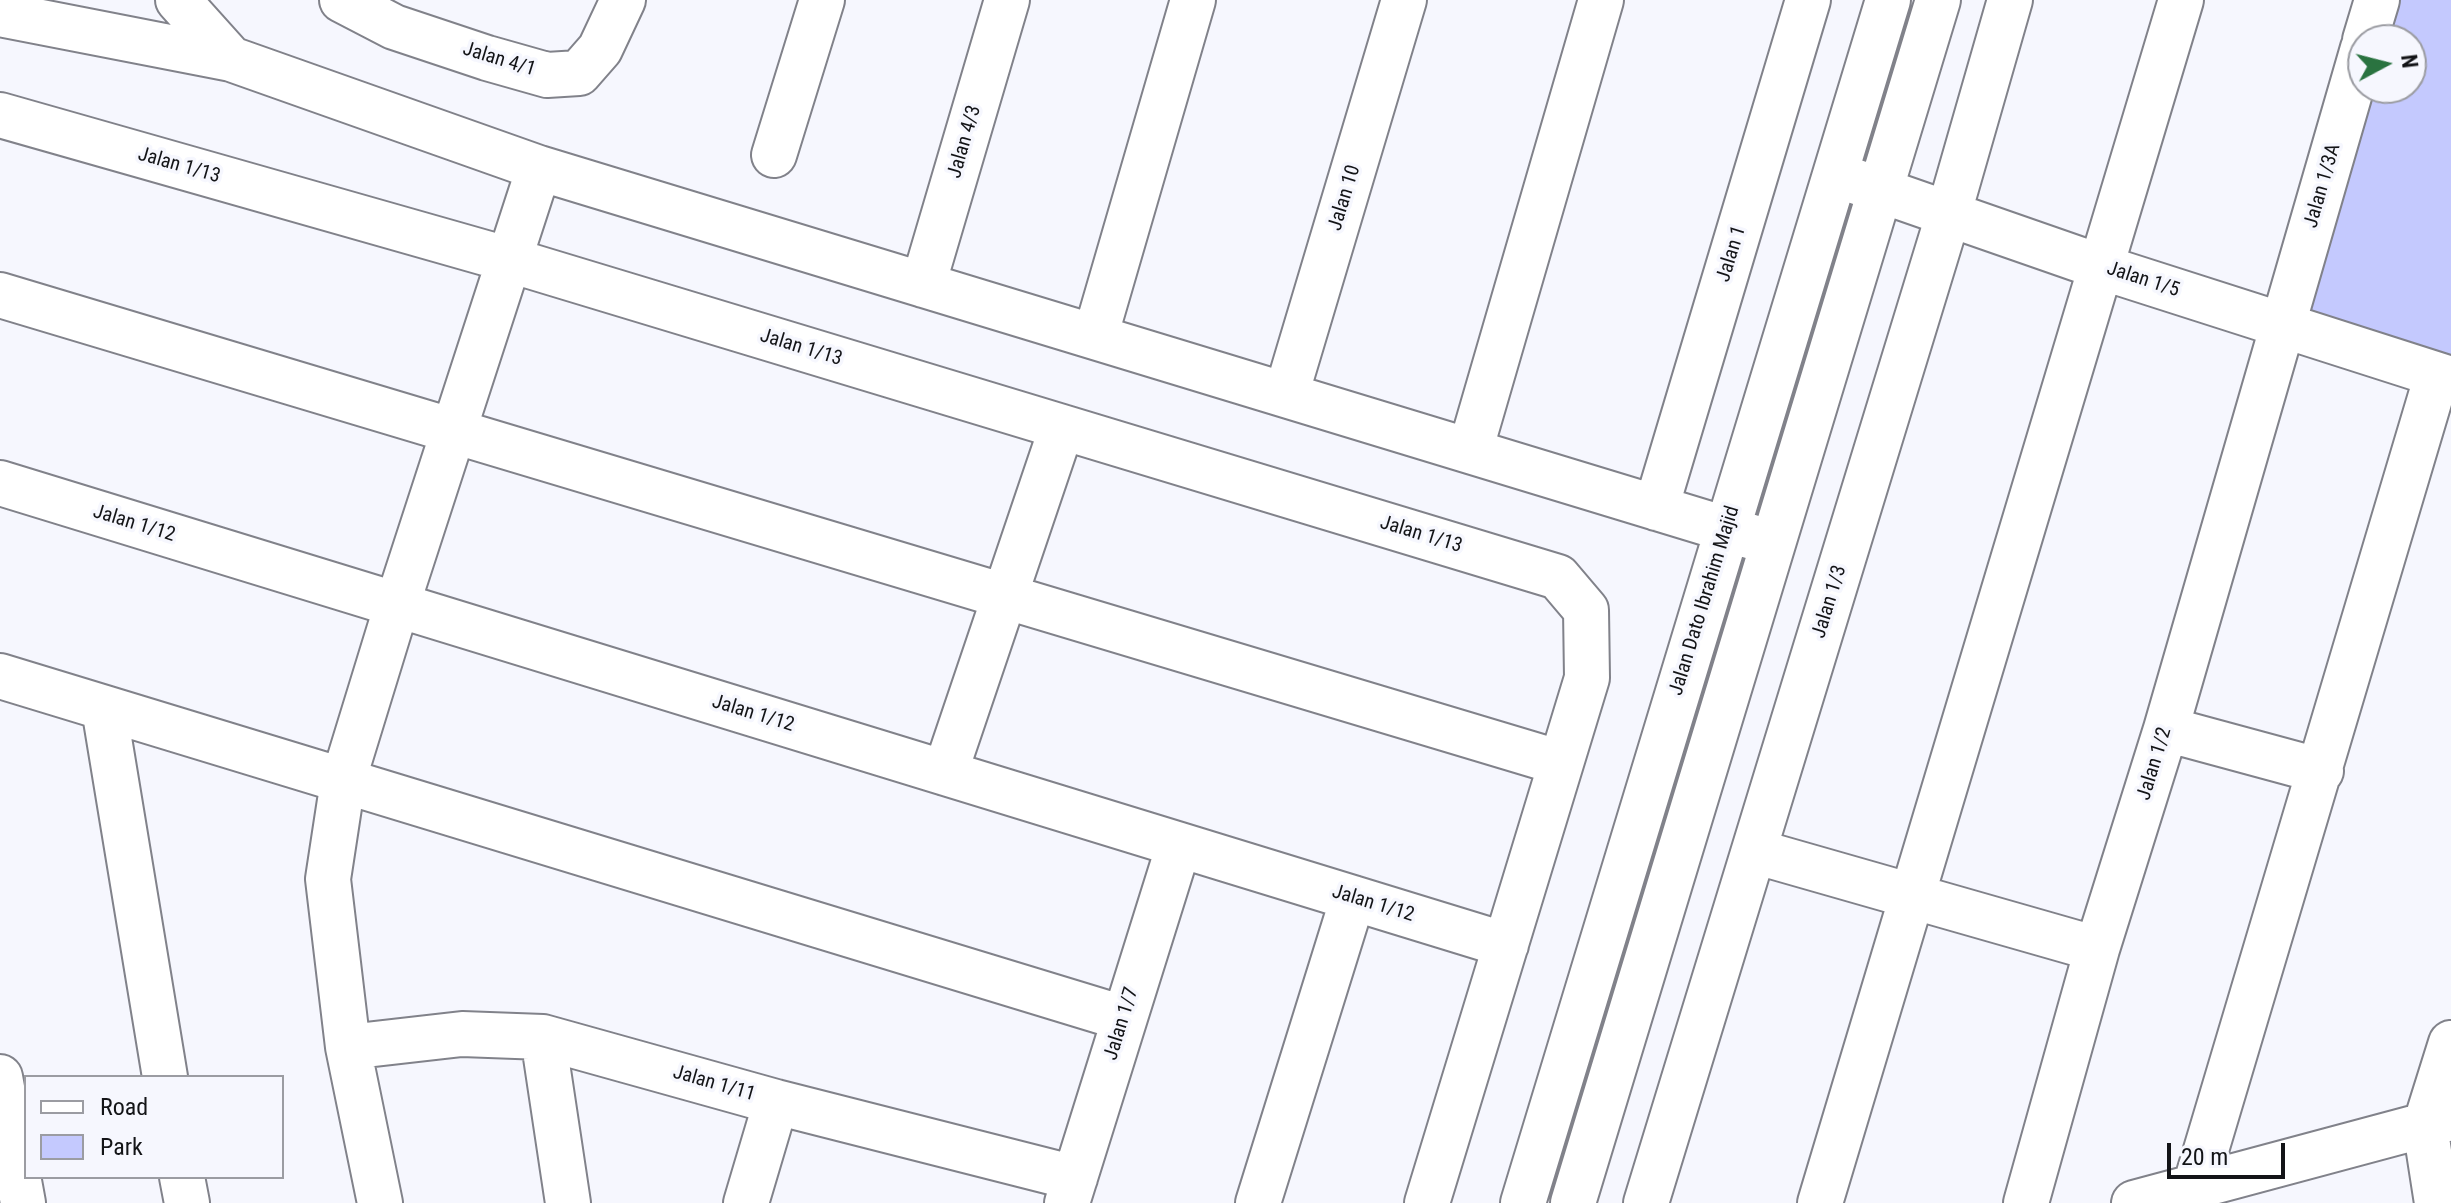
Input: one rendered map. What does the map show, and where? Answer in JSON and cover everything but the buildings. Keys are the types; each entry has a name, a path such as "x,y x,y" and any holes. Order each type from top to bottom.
{"street":[{"path":"178,0 231,59"},
{"name":"Jalan 4/1","path":"342,0 394,27 547,75 579,73 600,49 623,0"},
{"path":"774,155 822,0"},
{"name":"Jalan 4/3","path":"923,285 1007,0"},
{"path":"1095,337 1193,0"},
{"name":"Jalan 10","path":"1286,395 1404,0"},
{"path":"1470,451 1601,0"},
{"name":"Jalan 1","path":"1656,508 1808,0"},
{"name":"Jalan Dato Ibrahim Majid","path":"1523,1203 1888,0"},
{"path":"1573,1203 1938,0"},
{"name":"Jalan 1/3","path":"1646,1203 1948,216 2010,0"},
{"path":"1820,1203 2181,0"},
{"path":"2370,24 2377,0"},
{"path":"0,14 231,59 539,168 1772,543"},
{"name":"Jalan 1/3A","path":"2282,324 2347,103"},
{"name":"Jalan 1/13","path":"0,115 510,260 1558,577 1586,610 1587,678 1561,763"},
{"path":"374,1202 348,1047 328,879 343,781 539,168"},
{"name":"Jalan 1/5","path":"1837,174 1948,216 2444,377"},
{"path":"0,295 1561,763 1427,1203"},
{"name":"Jalan 1/2","path":"2026,1203 2097,949 2166,729 2282,324"},
{"path":"2195,1187 2444,377"},
{"path":"945,773 1062,427"},
{"name":"Jalan 1/12","path":"0,483 1506,945"},
{"path":"0,676 1123,1018"},
{"path":"104,708 165,1075"},
{"path":"2166,729 2321,771"},
{"name":"Jalan 1/7","path":"1071,1191 1179,845"},
{"path":"1754,851 2097,949"},
{"path":"1258,1203 1353,898"},
{"name":"Jalan 1/11","path":"348,1047 462,1034 543,1037 776,1102 1071,1191"},
{"path":"543,1037 568,1203"},
{"path":"2437,1203 2438,1122 2451,1043"},
{"path":"0,1077 4,1128 23,1203"},
{"path":"746,1203 776,1102"},
{"path":"2134,1203 2438,1122"},
{"path":"182,1179 187,1203"}],"green space":[{"path":"2389,0 2451,0 2451,361 2298,317 2359,104 2427,104 2427,24 2382,24"}]}
